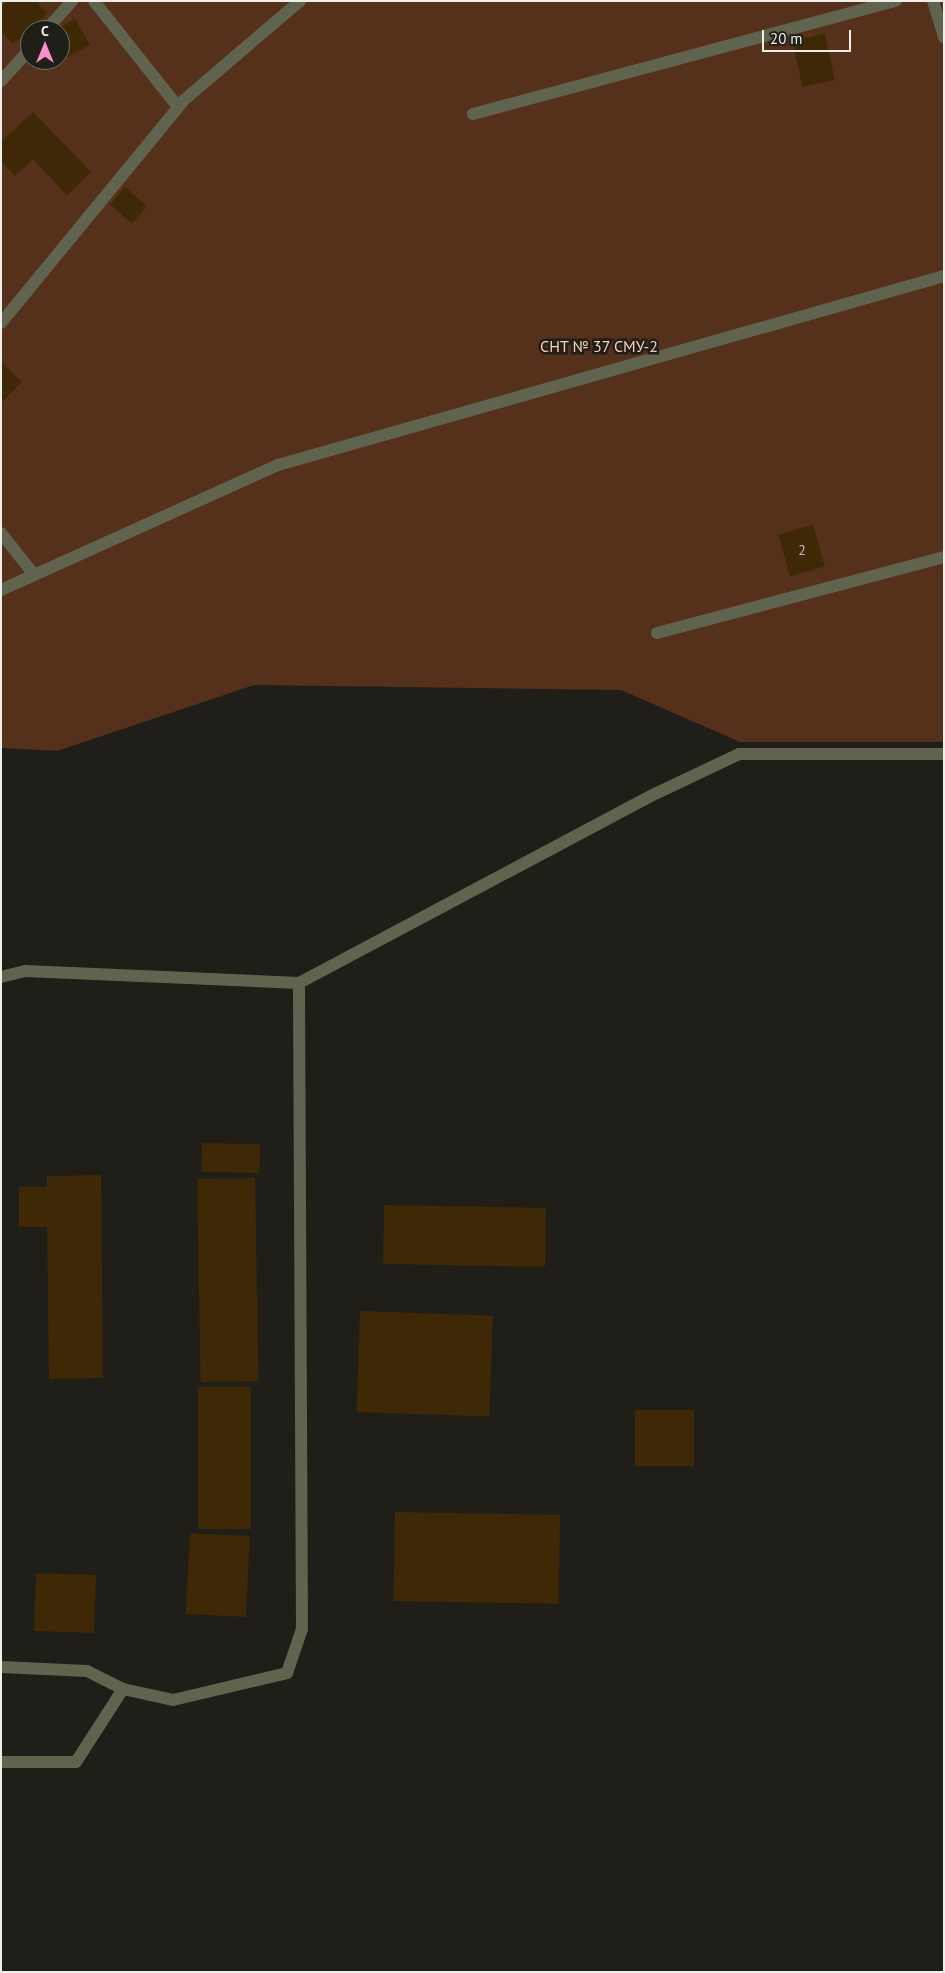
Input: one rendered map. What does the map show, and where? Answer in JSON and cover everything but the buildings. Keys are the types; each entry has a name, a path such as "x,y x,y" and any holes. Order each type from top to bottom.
{"lane":[{"path":"55,20 72,1"},
{"path":"94,1 178,107"},
{"path":"1,323 178,107 300,1"},
{"path":"473,114 896,1"},
{"path":"933,1 944,37"},
{"path":"1,82 20,60"},
{"path":"1,590 32,572 278,465 944,276"},
{"path":"1,533 32,572"},
{"path":"657,633 944,557"},
{"path":"1,977 24,971 299,983 657,793 739,754 944,754"},
{"path":"1,1667 87,1671 123,1689 173,1700 287,1673 302,1629 299,983"},
{"path":"1,1762 76,1762 123,1689"}],"green space":[{"name":"СНТ № 37 СМУ-2","path":"1,1 944,1 944,742 740,742 621,690 254,685 57,751 1,748"}]}
